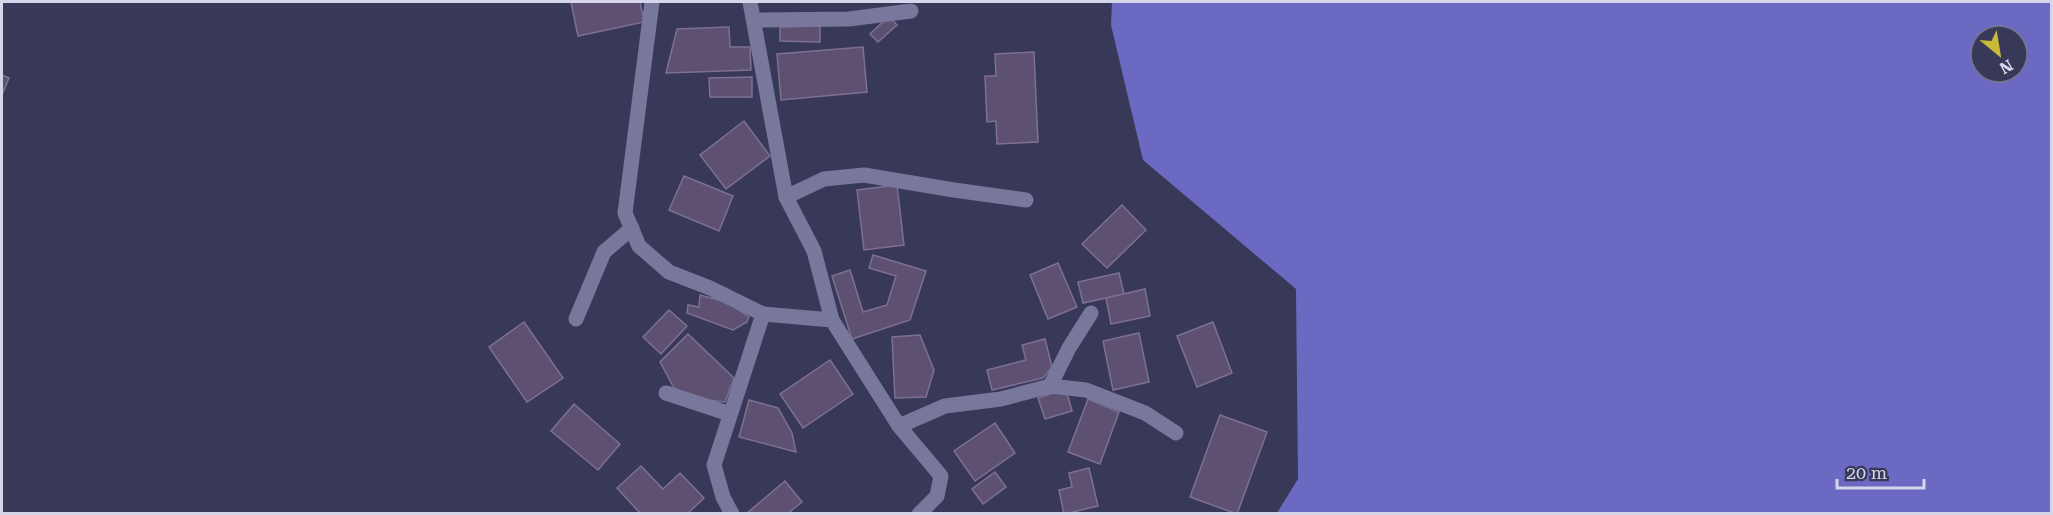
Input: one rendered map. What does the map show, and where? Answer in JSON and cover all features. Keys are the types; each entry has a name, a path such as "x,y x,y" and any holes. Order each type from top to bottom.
{"street":[{"path":"652,2 625,213 639,246 669,272 710,288 763,314 832,320"},
{"path":"750,2 786,197 814,251 832,320 899,426 941,476 936,496 919,513"},
{"path":"754,20 849,19 911,11"},
{"path":"786,197 824,179 864,175 1026,200"},
{"path":"576,319 604,252 632,228"},
{"path":"1050,386 1069,348 1091,313"},
{"path":"732,513 723,497 714,465 763,314"},
{"path":"899,426 945,406 1001,399 1050,386 1086,390 1145,413 1176,433"},
{"path":"666,393 730,414"}],"shaded area":[{"path":"1112,2 2051,2 2051,513 1277,513 1298,479 1296,289 1143,160 1111,25"}],"building":[{"path":"571,2 640,2 644,22 578,36"},
{"path":"889,16 897,25 878,42 870,34"},
{"path":"820,26 820,42 780,41 780,27"},
{"path":"729,27 730,47 750,47 751,70 666,73 677,29"},
{"path":"863,47 867,92 781,100 777,54"},
{"path":"1034,52 1038,142 997,144 996,121 987,122 985,76 996,76 995,54"},
{"path":"2,75 9,78 2,95"},
{"path":"752,77 752,97 710,97 709,78"},
{"path":"744,121 770,156 726,189 700,155"},
{"path":"684,176 733,196 719,231 669,210"},
{"path":"897,185 904,245 864,250 857,190"},
{"path":"1122,205 1146,230 1107,268 1082,244"},
{"path":"873,255 926,271 910,320 852,339 832,276 850,270 863,312 887,305 896,276 869,268"},
{"path":"1058,263 1077,307 1048,319 1030,275"},
{"path":"1119,273 1124,294 1083,303 1078,282"},
{"path":"1145,289 1150,316 1111,324 1106,298"},
{"path":"700,295 729,303 749,317 747,322 733,330 687,313 688,305 699,307"},
{"path":"669,310 687,326 661,354 643,337"},
{"path":"524,322 563,378 527,402 489,347"},
{"path":"1213,322 1232,373 1197,387 1177,336"},
{"path":"1139,333 1149,382 1113,390 1103,341"},
{"path":"688,334 734,378 725,402 696,399 674,388 660,362"},
{"path":"920,335 934,370 926,397 895,398 892,337"},
{"path":"1045,339 1052,367 1043,378 992,390 987,370 1026,360 1022,345"},
{"path":"830,360 853,394 803,428 780,394"},
{"path":"1066,389 1072,411 1045,419 1038,398"},
{"path":"1088,399 1119,412 1100,464 1068,452"},
{"path":"749,400 778,408 792,433 796,452 739,437"},
{"path":"574,404 620,444 598,470 551,431"},
{"path":"1220,415 1267,432 1237,514 1190,497"},
{"path":"995,423 1015,453 975,481 954,451"},
{"path":"641,466 663,489 680,473 704,498 687,514 641,514 617,488"},
{"path":"1089,468 1098,506 1064,514 1059,490 1072,487 1069,473"},
{"path":"995,472 1006,487 983,504 972,489"},
{"path":"785,481 802,502 787,514 746,514"}]}
